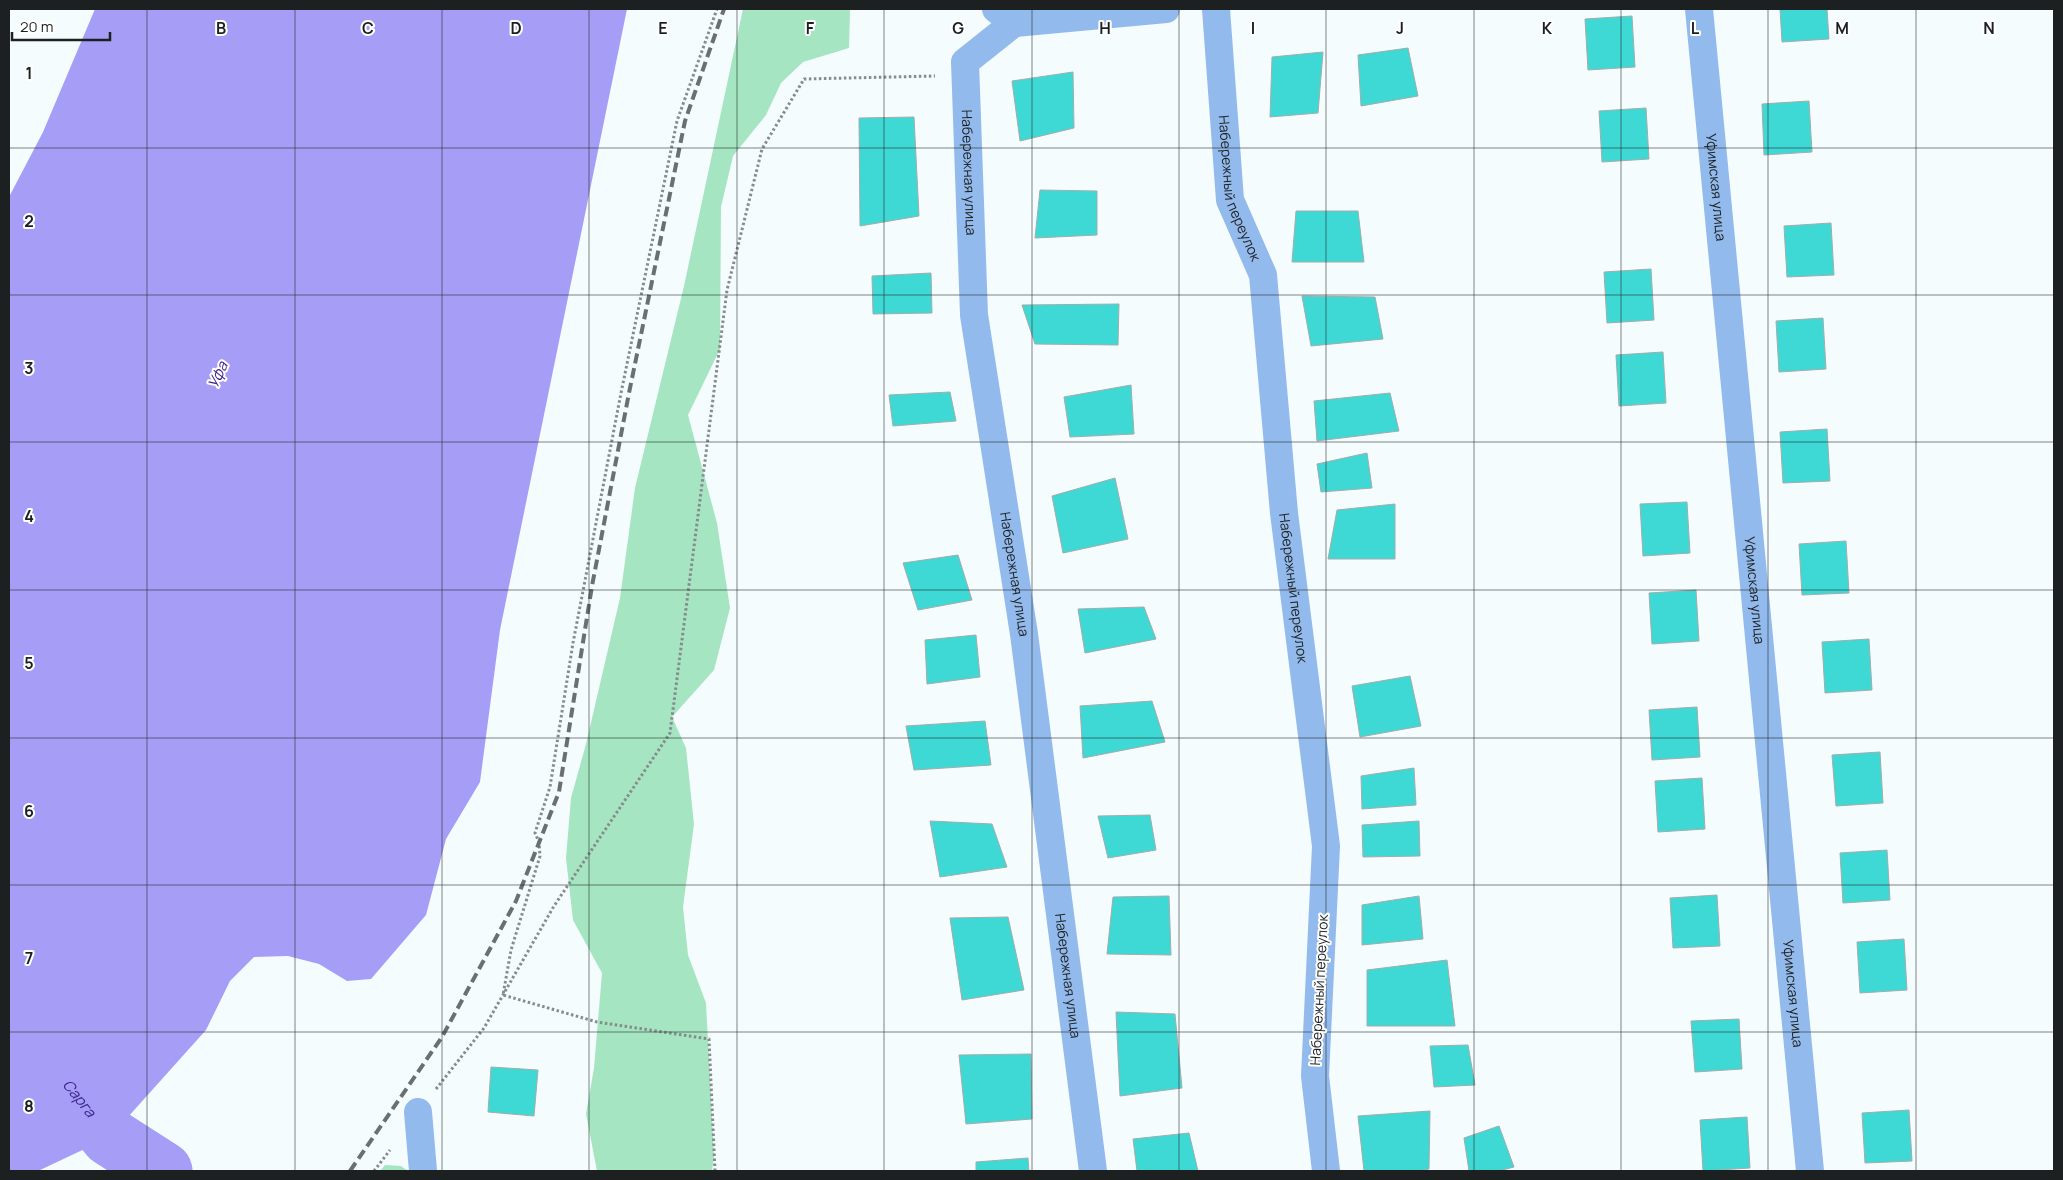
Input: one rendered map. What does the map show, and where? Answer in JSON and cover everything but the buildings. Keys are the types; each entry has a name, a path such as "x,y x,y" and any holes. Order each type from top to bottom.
{"street":[{"path":"1005,16 1166,9"},
{"name":"Набережный переулок","path":"1216,9 1230,200 1263,275 1284,513 1326,846 1315,1076 1326,1171"},
{"name":"Уфимская улица","path":"1699,9 1810,1171"},
{"name":"Набережная улица","path":"1005,16 965,62 974,314 1024,634 1093,1171"},
{"path":"418,1112 423,1171"}],"path":[{"path":"502,995 511,950 540,856 539,842 535,833 550,787 577,624 621,393 675,131 716,9"},
{"path":"418,1112 484,1028 554,906 670,733 727,290 762,149 804,79 965,76"},
{"path":"502,995 597,1022 709,1039 715,1171"}],"green space":[{"path":"743,9 850,9 849,48 803,62 781,83 766,115 733,156 721,207 720,349 688,415 717,523 730,608 714,670 672,717 686,748 694,824 683,907 688,955 706,1003 714,1156 712,1171 597,1171 586,1114 594,1068 602,973 573,920 566,858 571,798 586,744 620,598 635,488 684,286"},
{"path":"385,1165 401,1166 408,1171 380,1171"}],"water":[{"name":"Уфа","path":"95,9 627,9 500,630 480,782 446,839 426,915 371,979 347,981 319,964 288,956 254,957 230,981 206,1030 110,1137 38,1171 9,1171 9,197 43,132"}],"waterway":[{"name":"Сарга","path":"9,1011 110,1137 163,1171"}],"railway":[{"path":"350,1171 442,1037 516,901 559,792 592,586 629,393 685,121 724,9"}]}
